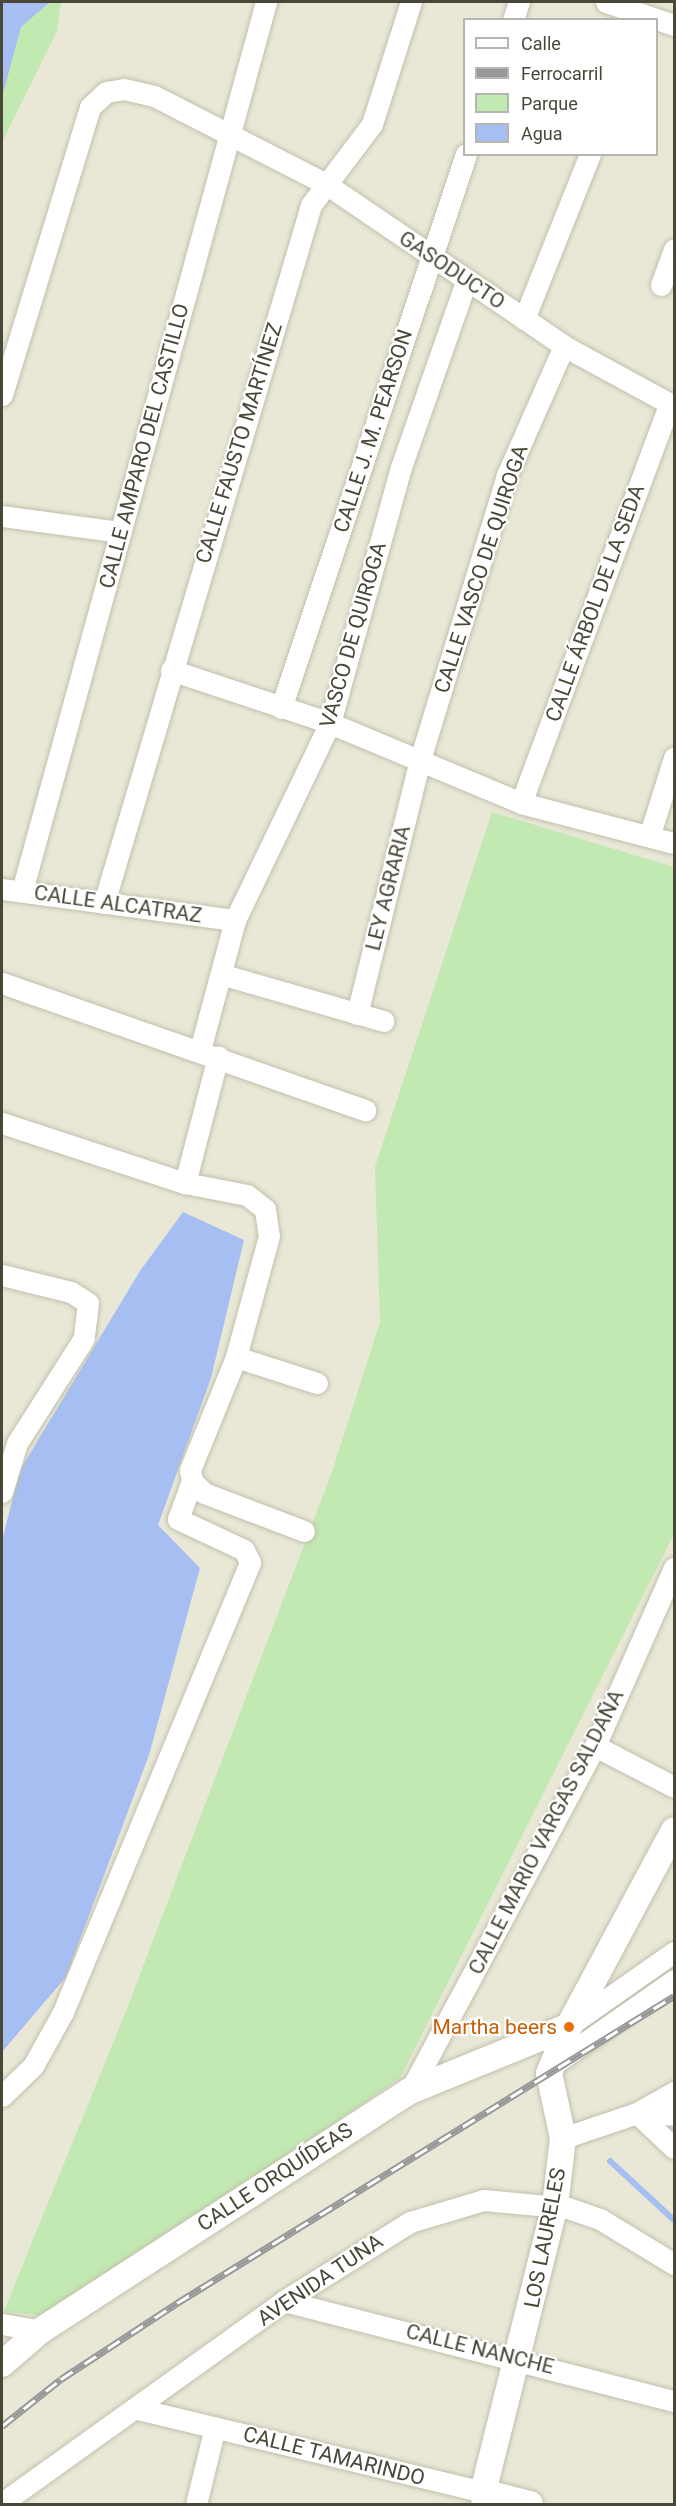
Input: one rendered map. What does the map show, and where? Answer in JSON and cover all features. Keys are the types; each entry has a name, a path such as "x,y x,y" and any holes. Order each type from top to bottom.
{"street":[{"name":"CALLE AMPARO DEL CASTILLO","path":"11,890 120,532 266,2"},
{"name":"CALLE FAUSTO MARTÍNEZ","path":"104,903 171,670 311,205 372,124 411,2"},
{"path":"514,18 519,2"},
{"path":"606,2 647,12 675,26"},
{"name":"GASODUCTO","path":"2,395 76,143 90,107 106,92 124,88 153,96 326,184 466,282 564,346 672,405"},
{"name":"CALLE J. M. PEARSON","path":"281,708 430,256 465,156"},
{"path":"524,319 589,156"},
{"path":"661,285 675,249"},
{"name":"VASCO DE QUIROGA","path":"185,1183 235,920 330,723 400,470 466,282"},
{"name":"CALLE VASCO DE QUIROGA","path":"419,763 507,475 564,346"},
{"name":"CALLE ÁRBOL DE LA SEDA","path":"521,802 672,405"},
{"path":"2,516 120,532"},
{"path":"171,670 330,723 419,763 521,802 650,834 675,843"},
{"path":"650,834 675,758"},
{"name":"LEY AGRARIA","path":"357,1014 419,763"},
{"name":"CALLE ALCATRAZ","path":"11,890 235,920"},
{"path":"224,975 383,1021"},
{"path":"2,983 209,1053 365,1110"},
{"path":"2,1123 185,1183 247,1195 265,1209 269,1236 236,1357 190,1470 192,1481 178,1519 244,1550 250,1562 63,2012 33,2066 2,2096"},
{"path":"2,1275 71,1292 88,1303 84,1338 9,1439 2,1492"},
{"path":"236,1357 317,1383"},
{"path":"192,1481 204,1492 304,1531"},
{"name":"CALLE MARIO VARGAS SALDAÑA","path":"410,2091 595,1746 675,1568"},
{"path":"595,1746 675,1787"},
{"name":"LOS LAURELES","path":"482,2498 520,2358 555,2206 563,2138 549,2073 557,2062 569,2026 675,1830"},
{"path":"569,2026 675,1952"},
{"path":"557,2062 675,1980"},
{"name":"CALLE ORQUÍDEAS","path":"2,2364 40,2331 410,2091 569,2026"},
{"path":"563,2138 637,2113 675,2092"},
{"path":"637,2113 675,2115"},
{"path":"637,2113 675,2148"},
{"name":"AVENIDA TUNA","path":"2,2503 138,2409 284,2301 410,2222 484,2200 555,2206 600,2219 675,2264"},
{"name":"CALLE NANCHE","path":"284,2301 520,2358 675,2401"},
{"path":"2,2324 40,2331"},
{"name":"CALLE TAMARINDO","path":"138,2409 215,2427 482,2498 530,2505"},
{"path":"196,2505 215,2427"}],"shaded area":[{"path":"2,2 674,2 674,2504 2,2504"}],"green space":[{"path":"2,2 61,2 57,31 2,142"},
{"path":"492,812 674,867 674,1534 400,2078 52,2317 4,2311 126,2011 332,1472 380,1322 375,1167"}],"water":[{"path":"2,2 50,2 21,27 2,97"},
{"path":"183,1212 244,1240 211,1378 158,1525 200,1568 149,1755 66,1977 2,2052 2,1541 20,1470 140,1271"}],"waterway":[{"path":"610,2161 674,2220"}],"railway":[{"path":"2,2426 61,2379 177,2303 674,1996"}],"place":[{"name":"Martha beers","path":"569,2027"}]}
